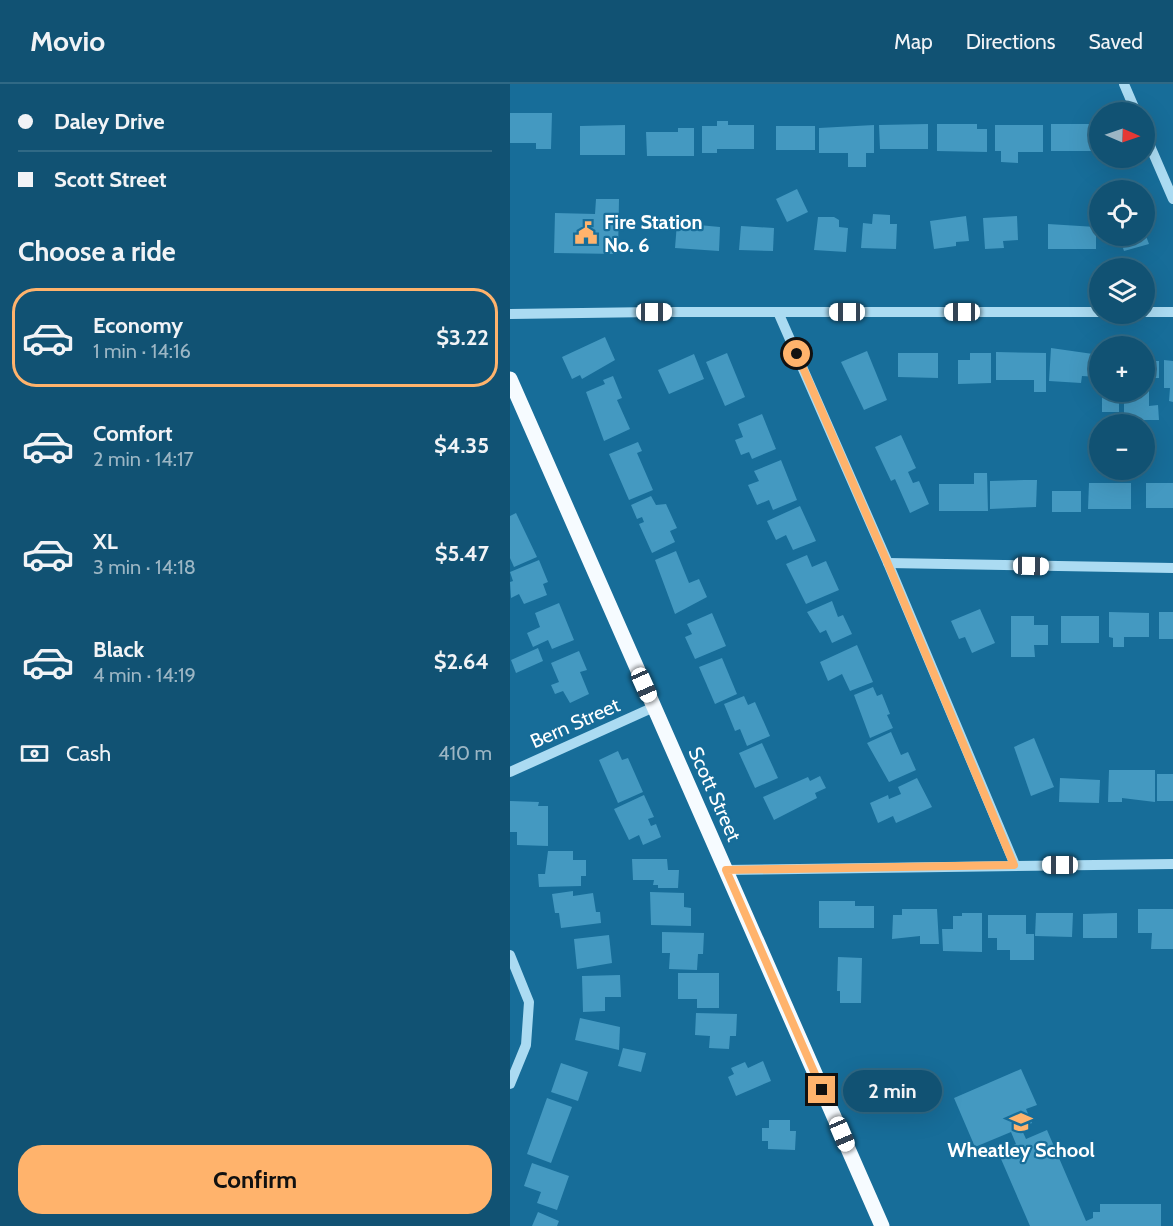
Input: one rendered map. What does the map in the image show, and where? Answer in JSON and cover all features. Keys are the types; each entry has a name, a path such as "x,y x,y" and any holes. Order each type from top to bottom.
{"main road":[{"name":"Scott Street","path":"510,379 882,1226"}],"street":[{"path":"1124,84 1132,102"},
{"path":"1155,157 1173,199"},
{"path":"778,312 888,564 1014,865"},
{"path":"510,314 1089,312"},
{"path":"1155,312 1173,312"},
{"path":"888,564 1173,568"},
{"name":"Bern Street","path":"510,772 654,707"},
{"path":"726,870 1173,864"},
{"path":"510,955 529,1002 526,1045 510,1084"}],"building":[{"path":"510,113 552,113 551,149 536,149 536,143 510,143"},
{"path":"717,121 728,121 728,125 754,125 754,149 717,149 717,153 702,153 702,126 717,126"},
{"path":"928,124 928,149 880,149 879,125"},
{"path":"937,124 977,124 977,129 987,129 987,152 937,151"},
{"path":"1051,124 1089,124 1089,151 1051,151"},
{"path":"625,125 625,155 580,155 580,126"},
{"path":"874,125 874,153 866,153 866,167 848,167 848,153 819,153 819,128"},
{"path":"995,125 1043,125 1043,152 1018,152 1018,163 1001,162 1001,151 995,151"},
{"path":"776,126 815,126 815,150 776,150"},
{"path":"678,128 694,128 694,156 647,156 646,132 678,132"},
{"path":"797,189 808,212 787,222 776,199"},
{"name":"Fire Station No. 6","path":"596,199 619,199 618,254 554,253 555,213 595,214"},
{"path":"873,214 890,215 890,224 897,224 896,249 861,248 863,223 872,224"},
{"path":"966,216 969,241 956,242 956,246 934,249 930,221"},
{"path":"1017,216 1018,240 1003,241 1004,248 985,249 983,218"},
{"path":"818,217 834,217 839,220 839,227 848,228 846,252 814,250"},
{"path":"677,223 720,227 719,251 675,248"},
{"path":"1048,224 1089,227 1089,246 1096,246 1096,249 1048,249"},
{"path":"741,226 774,228 773,251 739,250"},
{"path":"1122,246 1142,246 1124,251"},
{"path":"605,337 615,360 582,379 580,375 572,379 562,357"},
{"path":"1051,348 1089,353 1089,376 1082,376 1081,383 1049,381"},
{"path":"867,351 887,400 864,410 841,362"},
{"path":"996,352 1046,353 1046,392 1034,392 1034,380 996,380"},
{"path":"727,353 745,397 725,406 706,362"},
{"path":"898,353 938,353 938,378 898,377"},
{"path":"970,353 991,353 991,383 958,384 958,360 970,360"},
{"path":"694,354 704,379 669,394 658,370"},
{"path":"1164,360 1173,361 1173,402 1169,401 1170,388 1164,388"},
{"path":"1155,361 1159,361 1159,378 1155,378"},
{"path":"613,376 622,398 617,400 630,429 604,441 586,392 605,384 603,380"},
{"path":"1102,402 1119,402 1119,412 1102,412"},
{"path":"1124,402 1149,402 1149,406 1158,405 1159,420 1155,420 1155,414 1124,414"},
{"path":"762,414 776,449 752,459 749,452 741,455 735,440 743,437 738,424"},
{"path":"901,435 916,468 908,472 913,483 919,481 929,504 910,513 895,479 891,481 875,447"},
{"path":"638,442 642,451 637,453 653,490 629,500 609,454"},
{"path":"781,460 797,500 773,510 769,500 757,505 748,485 759,481 754,471"},
{"path":"974,473 987,473 988,511 939,511 939,484 974,484"},
{"path":"1037,480 1036,507 990,509 990,481"},
{"path":"1089,483 1131,483 1131,509 1088,509"},
{"path":"1146,483 1173,483 1173,508 1146,508"},
{"path":"1052,491 1081,491 1081,512 1052,512"},
{"path":"651,496 656,505 666,504 677,528 670,531 675,542 652,553 639,524 644,522 642,517 637,519 631,505"},
{"path":"800,506 816,541 793,550 786,535 776,540 767,521"},
{"path":"516,513 537,557 514,567 510,558 510,516"},
{"path":"676,551 689,583 699,579 707,597 675,614 655,560"},
{"path":"807,555 812,567 826,561 839,590 806,604 786,564"},
{"path":"539,560 548,582 543,584 547,595 524,604 519,594 511,598 510,582 513,581 510,572"},
{"path":"832,601 838,617 843,615 852,634 832,643 826,630 820,633 807,612"},
{"path":"559,603 574,640 552,649 548,640 533,647 527,633 540,627 535,613"},
{"path":"980,609 995,643 972,653 965,637 959,639 951,621"},
{"path":"1109,612 1149,613 1149,637 1124,637 1124,647 1113,647 1113,638 1109,637"},
{"path":"1159,612 1173,612 1173,639 1159,639"},
{"path":"712,613 726,646 695,659 685,637 692,634 687,624"},
{"path":"1011,616 1034,616 1034,625 1048,625 1048,645 1034,645 1035,657 1011,657"},
{"path":"1061,616 1099,616 1099,643 1061,643"},
{"path":"857,645 873,682 850,691 842,674 828,681 820,662"},
{"path":"538,648 543,661 516,673 511,660"},
{"path":"579,651 587,670 580,672 589,694 570,703 563,691 555,694 551,685 559,682 551,663"},
{"path":"722,658 737,694 715,704 699,667"},
{"path":"873,687 877,696 882,694 893,728 870,738 854,695"},
{"path":"744,696 748,705 755,702 770,736 747,746 740,729 735,731 724,704"},
{"path":"891,732 901,755 908,752 916,770 889,782 867,743"},
{"path":"1034,738 1054,787 1031,796 1014,747"},
{"path":"762,743 778,778 755,788 739,753"},
{"path":"618,751 622,760 628,758 643,792 618,803 599,760"},
{"path":"1109,770 1155,770 1155,802 1122,798 1122,802 1108,802"},
{"path":"1157,774 1173,774 1173,801 1157,801"},
{"path":"820,776 826,788 815,793 817,798 774,820 763,797 808,777 810,781"},
{"path":"917,778 932,807 896,823 893,816 878,823 870,803 888,795 889,799 901,794 898,787"},
{"path":"1060,778 1100,780 1099,803 1059,802"},
{"path":"644,795 654,817 648,819 651,826 656,824 661,837 643,845 639,835 629,840 614,809"},
{"path":"510,801 539,802 538,806 548,806 548,846 517,845 517,832 510,832"},
{"path":"548,851 573,851 573,860 586,860 586,876 581,876 581,886 539,887 538,874 545,874"},
{"path":"632,859 667,859 668,870 679,870 678,888 658,888 658,885 653,885 654,880 633,880"},
{"path":"573,891 573,896 593,893 596,912 600,912 601,923 561,928 559,913 555,913 552,894"},
{"path":"650,892 684,893 684,907 691,908 691,926 651,925"},
{"path":"819,901 855,901 855,906 874,906 874,928 819,928"},
{"path":"902,909 937,909 939,944 920,944 920,936 892,939 893,915 902,915"},
{"path":"1138,909 1173,909 1173,949 1151,949 1152,933 1138,933"},
{"path":"962,913 982,913 982,952 943,951 942,929 953,929 953,916 962,916"},
{"path":"1036,913 1073,913 1072,937 1035,936"},
{"path":"1117,913 1117,938 1083,938 1083,914"},
{"path":"988,915 1026,915 1026,934 1034,934 1034,960 1010,960 1010,950 997,950 997,938 988,938"},
{"path":"662,932 704,933 703,954 698,954 697,970 669,969 670,953 662,953"},
{"path":"609,935 612,963 577,969 574,939"},
{"path":"838,957 862,958 861,1003 840,1003 840,991 837,991"},
{"path":"678,973 719,973 719,1008 697,1008 697,999 678,999"},
{"path":"620,975 621,997 605,997 605,1011 583,1012 582,976"},
{"path":"696,1013 737,1014 736,1036 730,1036 729,1049 709,1048 710,1036 695,1035"},
{"path":"580,1018 620,1027 619,1050 575,1040"},
{"path":"623,1048 646,1053 641,1072 618,1066"},
{"path":"763,1061 771,1081 736,1096 728,1077 734,1074 731,1068 745,1062 748,1068"},
{"path":"561,1063 588,1072 578,1101 551,1092"},
{"path":"1021,1069 1037,1105 1026,1109 1032,1123 1021,1128 1026,1139 1047,1130 1086,1221 1093,1218 1093,1212 1100,1212 1100,1204 1161,1204 1161,1226 1030,1226 998,1152 1016,1144 1011,1132 975,1147 954,1098"},
{"path":"547,1098 572,1107 551,1163 527,1154"},
{"path":"769,1120 790,1120 790,1131 796,1131 795,1150 768,1149 768,1141 762,1141 762,1128 769,1128"},
{"path":"532,1163 569,1176 557,1210 537,1203 541,1192 524,1186"},
{"path":"538,1212 559,1221 557,1226 532,1226"}],"place":[{"name":"Fire Station No. 6","path":"586,233"},
{"name":"Wheatley School","path":"1021,1122"}],"route":[{"path":"797,354 1014,865 726,870 822,1090"}]}
